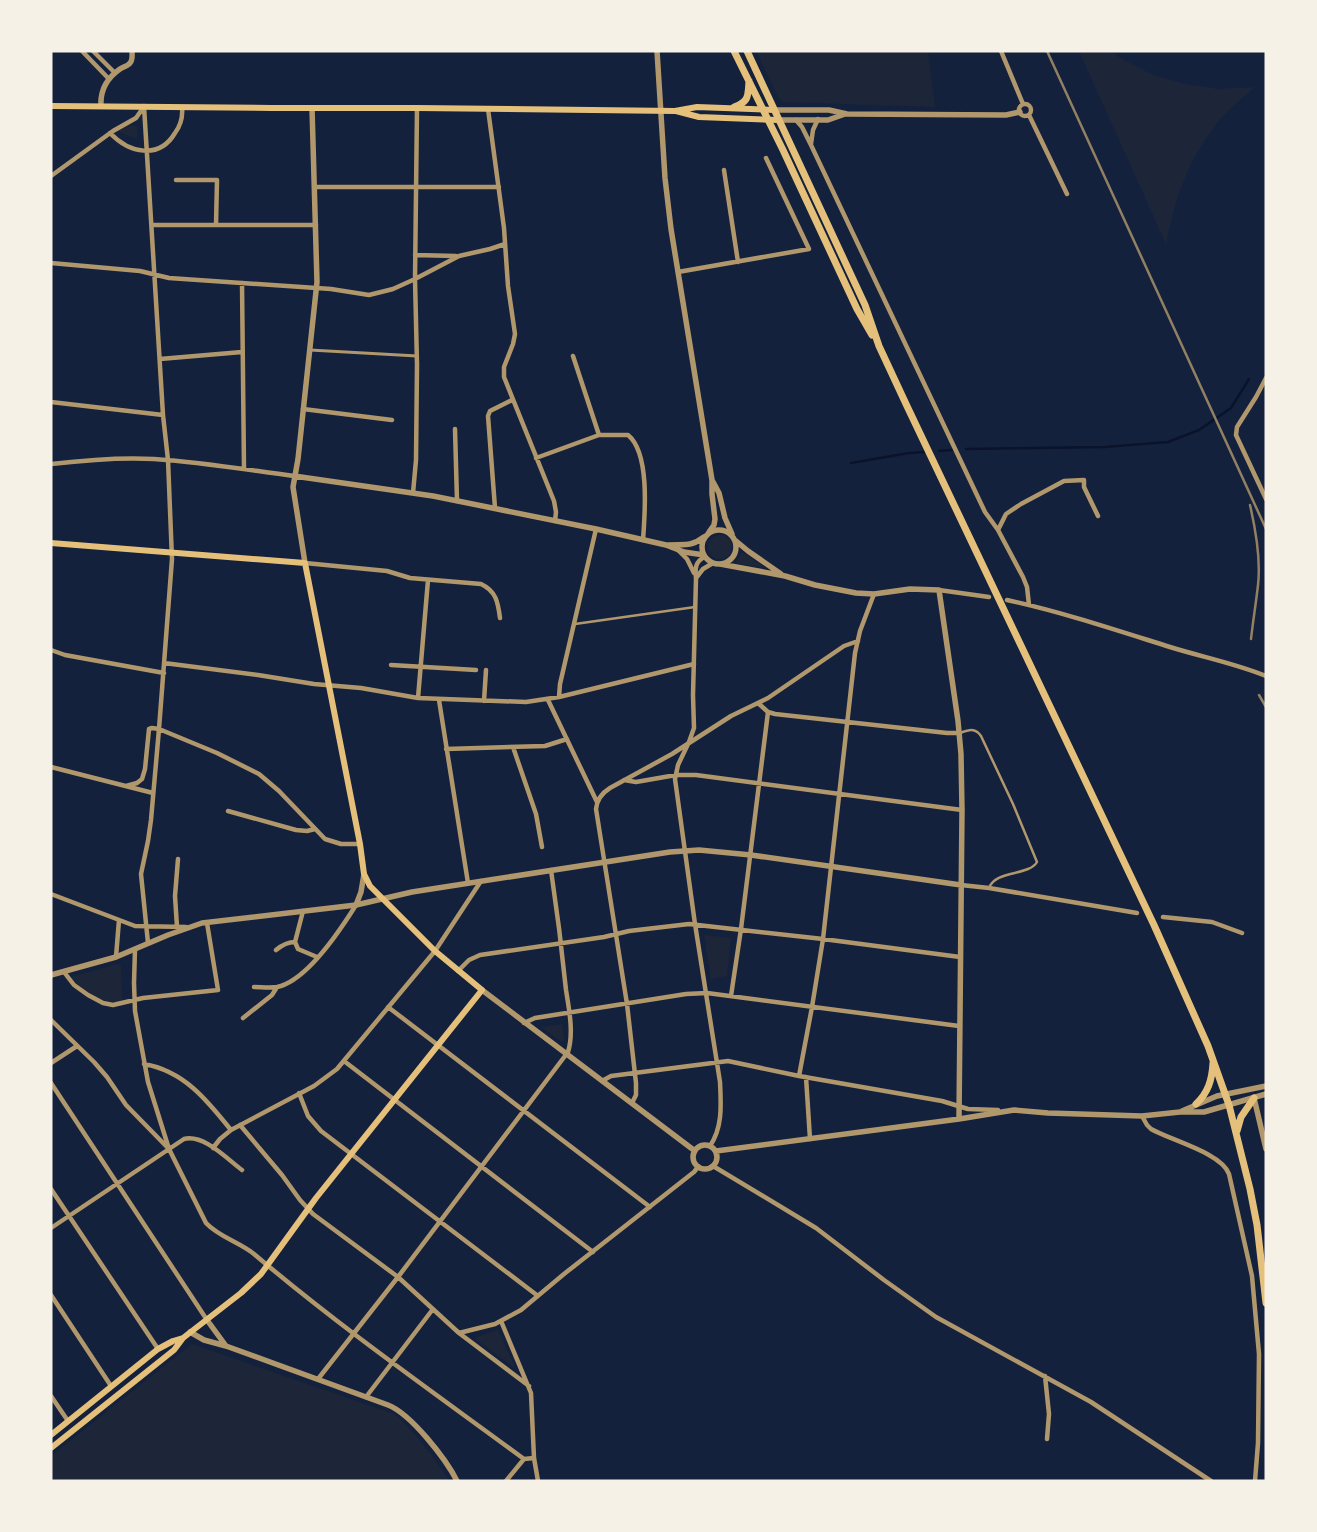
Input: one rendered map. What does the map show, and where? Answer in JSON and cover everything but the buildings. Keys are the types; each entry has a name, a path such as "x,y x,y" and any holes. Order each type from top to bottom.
{"main road":[{"path":"734,51 857,309 879,346 1202,1030 1225,1094 1250,1189 1257,1225 1266,1303"},
{"path":"747,51 865,305 879,346"},
{"path":"734,107 746,101 749,80"},
{"path":"51,106 662,111 675,111 696,107 734,107 774,110"},
{"path":"675,111 699,117 778,120"},
{"path":"51,543 305,563 360,844 364,874 368,884 434,951 482,990 308,1209 268,1266 249,1286 183,1338 174,1350 51,1448"},
{"path":"1196,1104 1208,1090 1214,1060"},
{"path":"1236,1134 1241,1117 1254,1098"},
{"path":"51,1435 158,1349 173,1340 183,1338"}],"street":[{"path":"82,51 109,78"},
{"path":"93,51 115,73"},
{"path":"101,106 102,92 109,78 130,64 132,51"},
{"path":"657,51 666,194 712,480 715,519 714,526 696,543 690,545 666,545"},
{"path":"1001,51 1023,104"},
{"path":"1023,104 1027,103 1032,108 1029,115"},
{"path":"1023,104 1020,106 1020,112 1024,116 1029,115"},
{"path":"51,176 110,133 136,118 144,106"},
{"path":"144,106 163,415 168,460 172,553 160,729 150,833 141,874 148,943"},
{"path":"110,133 126,145 137,149 147,151 159,149 170,141 180,123 182,107"},
{"path":"312,108 317,288 293,490 305,563 387,572 404,577 428,580 477,583 490,589 496,596 500,618"},
{"path":"413,493 416,460 417,356 415,255 417,108"},
{"path":"488,109 499,187 508,286 515,334 503,373 555,506 555,521"},
{"path":"774,110 829,110 847,114 999,115 1020,112"},
{"path":"778,120 828,120 847,114"},
{"path":"1029,115 1067,194"},
{"path":"811,145 811,136 818,119"},
{"path":"796,120 802,127 811,145 985,512 998,530 1023,577 1027,587 1029,605"},
{"path":"678,272 809,249 766,158"},
{"path":"724,170 738,262"},
{"path":"176,180 217,180 216,225"},
{"path":"315,187 499,187"},
{"path":"152,225 316,225"},
{"path":"415,255 459,256 505,244"},
{"path":"51,263 122,269 169,278 317,288 369,294 393,289 459,256"},
{"path":"242,283 244,469"},
{"path":"310,350 417,356"},
{"path":"160,358 242,352"},
{"path":"573,356 600,435"},
{"path":"1266,378 1237,426 1236,435 1266,499"},
{"path":"496,508 488,416 490,411 512,400"},
{"path":"51,402 163,415"},
{"path":"303,408 392,420"},
{"path":"455,430 457,501"},
{"path":"536,458 600,435 628,435 633,440 644,468 643,540"},
{"path":"51,464 94,460 154,459 294,476 413,493 596,529 704,556 713,563 785,576 846,592 874,594 910,589 939,590 989,597"},
{"path":"712,480 717,488 725,518 734,538 736,551 730,560 720,564"},
{"path":"998,530 1006,514 1064,481 1084,480 1084,487 1098,516"},
{"path":"559,697 596,529"},
{"path":"704,556 702,543 707,534 719,529 729,532 748,551 785,576"},
{"path":"678,550 687,559 696,578"},
{"path":"704,556 696,565 695,570 694,728 680,759 676,775 676,791 720,1082 720,1117 717,1134 710,1146"},
{"path":"696,578 703,569 713,563"},
{"path":"418,698 428,580"},
{"path":"939,590 960,732 962,885 959,1119"},
{"path":"799,1076 823,939 858,641 874,594"},
{"path":"1007,600 1073,617 1172,648 1233,664 1266,676"},
{"path":"597,802 605,791 662,760 731,716 782,689 844,646 858,641"},
{"path":"51,650 65,655 164,674"},
{"path":"164,664 329,686 361,688 418,698 526,702 548,700 694,664"},
{"path":"391,665 476,670"},
{"path":"484,700 486,670"},
{"path":"439,700 468,883"},
{"path":"548,700 597,802 597,815 627,1004 636,1092 632,1104"},
{"path":"758,703 768,712 775,714 947,733 960,732"},
{"path":"731,996 768,712"},
{"path":"126,786 137,783 142,779 145,769 148,729 160,729 217,753 259,774 279,791 323,838 341,844 360,844"},
{"path":"446,748 545,746 567,739"},
{"path":"512,746 536,814 542,847"},
{"path":"51,766 153,793"},
{"path":"624,780 639,782 676,775 696,775 962,810"},
{"path":"228,811 296,830 315,829"},
{"path":"51,976 116,957 148,943 206,923 356,905 412,892 685,850 750,855 990,888 1137,913"},
{"path":"177,927 178,859"},
{"path":"318,1379 482,1167 566,1054 570,1040 569,1013 551,870"},
{"path":"254,987 278,987 289,982 310,966 356,905 361,892 364,874"},
{"path":"213,1148 231,1130 326,1078 344,1062 434,951 481,881"},
{"path":"51,894 135,926 146,928 191,927"},
{"path":"303,911 296,942 298,948 317,958"},
{"path":"1163,916 1212,922 1242,933"},
{"path":"116,957 119,920"},
{"path":"64,972 78,988 98,1001 116,1005 134,999 218,990 206,923"},
{"path":"458,971 469,960 479,955 629,931 696,924 960,957"},
{"path":"276,950 290,942 296,942"},
{"path":"135,949 134,999 136,1022 150,1090 169,1149 206,1222 213,1229 247,1249 354,1334 524,1459 534,1458"},
{"path":"243,1018 272,995 278,987"},
{"path":"482,990 695,1151"},
{"path":"524,1023 535,1018 686,994 707,993 959,1026"},
{"path":"388,1007 650,1207"},
{"path":"51,1020 102,1071 126,1105 169,1149"},
{"path":"51,1063 77,1046"},
{"path":"344,1062 593,1252"},
{"path":"602,1081 611,1076 718,1062 732,1062 799,1076 942,1101 973,1110 1142,1116 1180,1112 1204,1112 1266,1094"},
{"path":"144,1064 168,1071 186,1082 205,1099 231,1130"},
{"path":"806,1077 810,1139"},
{"path":"51,1084 226,1346"},
{"path":"1180,1112 1225,1094 1266,1086"},
{"path":"299,1093 306,1111 314,1123 351,1154 538,1296"},
{"path":"1254,1098 1266,1149"},
{"path":"716,1151 1014,1110"},
{"path":"1142,1116 1151,1129 1208,1154 1224,1165 1229,1174 1252,1276 1259,1354 1258,1443 1255,1481"},
{"path":"240,1125 276,1167 308,1209 398,1277 459,1333 529,1386"},
{"path":"51,1228 181,1141 190,1138 200,1140 213,1148 242,1170"},
{"path":"702,1146 710,1146 716,1151 717,1160 713,1166 706,1169 698,1167 694,1158 695,1151 702,1146"},
{"path":"713,1166 816,1228 936,1317 1091,1402 1211,1481"},
{"path":"459,1333 501,1321 521,1310 698,1167"},
{"path":"51,1189 158,1349"},
{"path":"51,1295 112,1386"},
{"path":"366,1397 433,1309"},
{"path":"501,1321 529,1386 532,1399 534,1458 538,1479"},
{"path":"190,1332 204,1340 226,1346 393,1407 410,1420 450,1468 456,1481"},
{"path":"1045,1376 1049,1414 1047,1439"},
{"path":"51,1396 68,1421"},
{"path":"506,1481 524,1459"}],"lane":[{"path":"575,624 695,607"},
{"path":"960,732 974,730 981,736 1013,804 1037,862 1033,867 996,880 991,883 990,888"}],"shaded area":[{"path":"756,51 928,51 935,107 783,102 778,97"},
{"path":"1079,51 1111,51 1153,75 1185,84 1218,89 1255,87 1224,115 1193,160 1174,208 1166,244"},
{"path":"129,125 137,126 137,139 119,132 120,129"},
{"path":"720,535 729,538 732,547 729,556 720,559 711,556 708,547 711,538"},
{"path":"742,552 763,566 764,568 735,563"},
{"path":"704,935 731,938 727,976 711,979"},
{"path":"117,964 121,966 122,1002 100,999 81,988 71,977"},
{"path":"562,1024 564,1040 562,1042 541,1027"},
{"path":"498,1330 516,1369 474,1338"},
{"path":"192,1344 394,1414 424,1445 449,1481 51,1481 51,1456"}],"waterway":[{"path":"966,449 1105,447 1168,442 1199,430 1231,408 1249,379"},
{"path":"939,451 952,450"},
{"path":"851,463 925,452"}],"railway":[{"path":"1047,51 1266,529"},
{"path":"1250,505 1259,565 1251,639"},
{"path":"1259,695 1266,707"}]}
